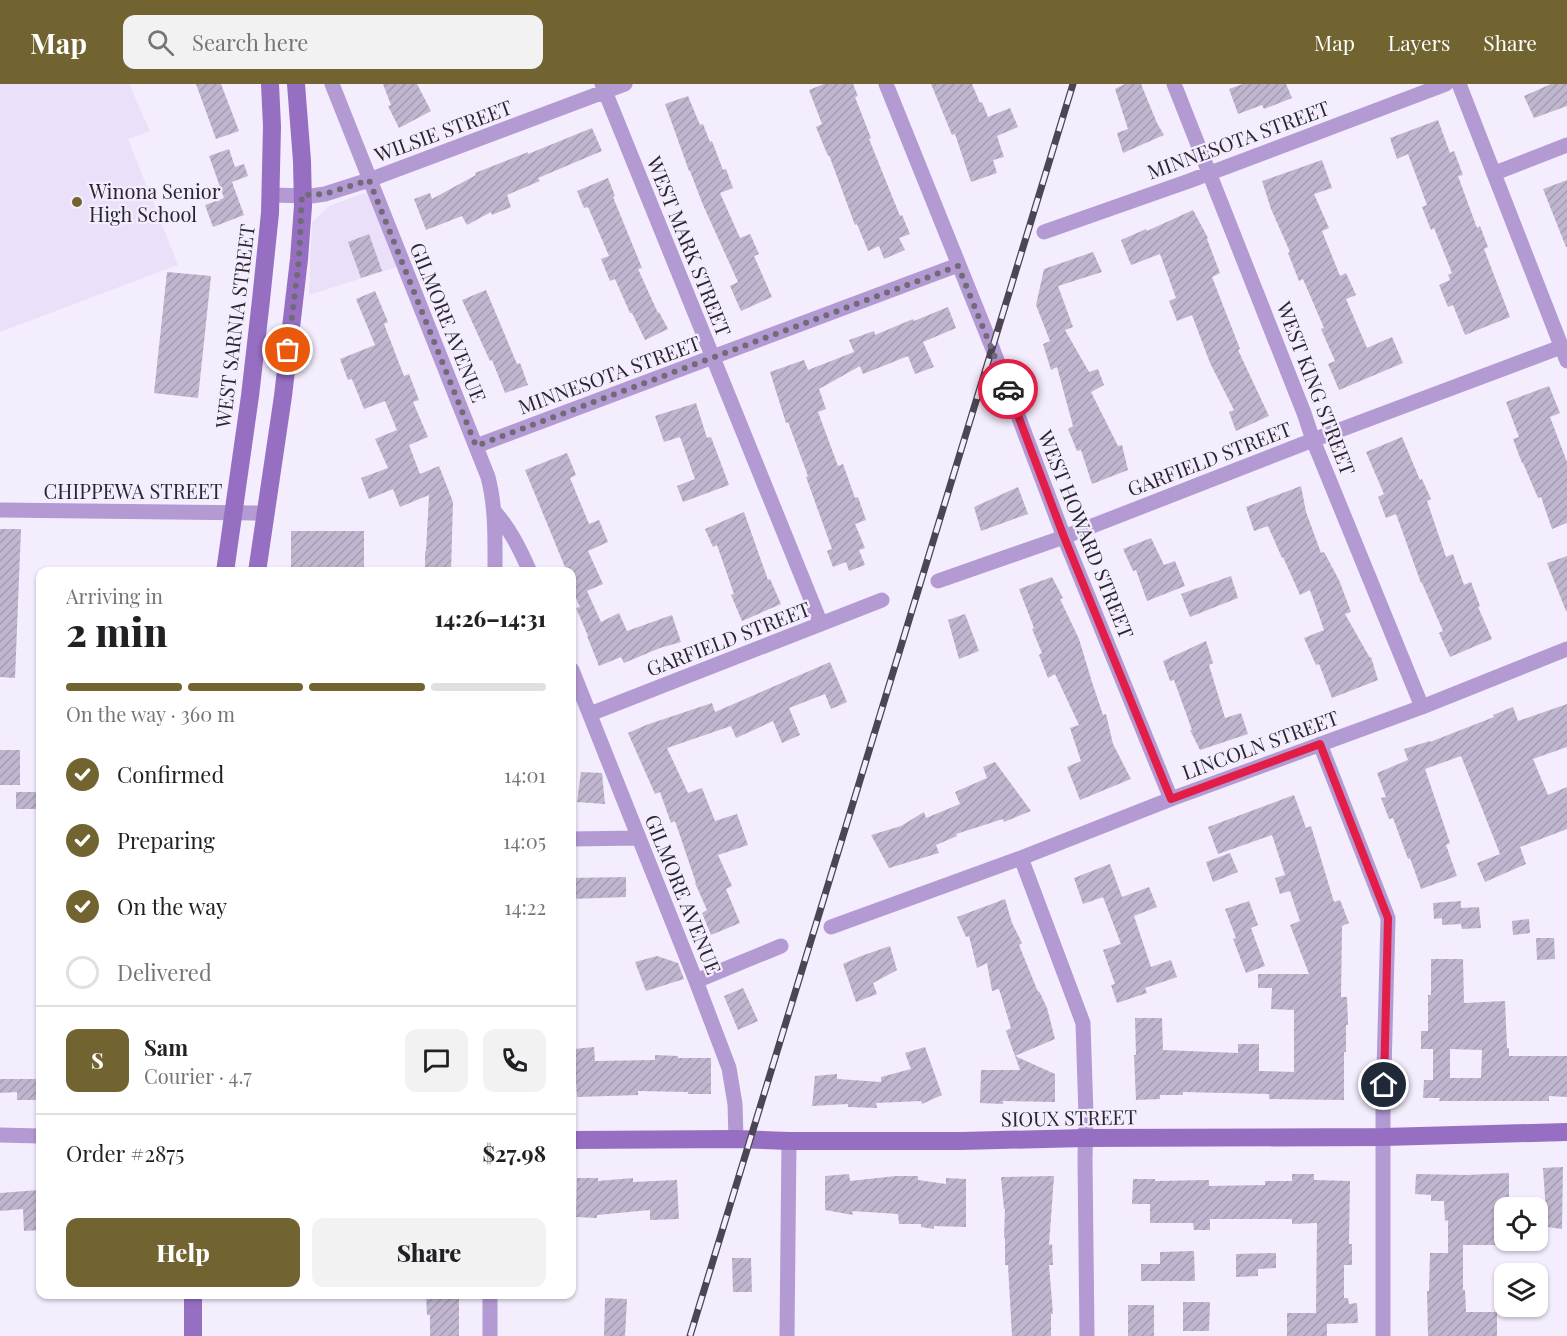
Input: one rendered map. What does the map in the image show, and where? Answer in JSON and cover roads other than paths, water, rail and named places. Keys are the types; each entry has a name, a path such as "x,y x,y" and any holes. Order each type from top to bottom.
{"street":[{"name":"WEST SARNIA STREET","path":"226,567 261,300 270,213 272,126 270,84"},
{"path":"258,567 283,396 303,206 296,84"},
{"name":"GILMORE AVENUE","path":"332,84 488,477 495,511 518,543 528,567"},
{"name":"WILSIE STREET","path":"270,195 325,194 369,180 604,88 625,84"},
{"name":"WEST HOWARD STREET","path":"886,84 992,347 1064,537 1171,799"},
{"name":"WEST KING STREET","path":"1174,84 1304,412 1313,440 1422,707"},
{"name":"MINNESOTA STREET","path":"1044,232 1210,173 1446,84"},
{"path":"1459,84 1564,354"},
{"name":"WEST MARK STREET","path":"604,88 821,624"},
{"path":"1495,173 1567,145"},
{"name":"MINNESOTA STREET","path":"476,446 958,266"},
{"name":"GARFIELD STREET","path":"938,581 1064,537 1313,440 1564,354"},
{"name":"CHIPPEWA STREET","path":"0,510 265,513"},
{"path":"495,511 495,567"},
{"name":"GARFIELD STREET","path":"590,714 882,600"},
{"name":"LINCOLN STREET","path":"831,927 1422,707 1567,649"},
{"name":"GILMORE AVENUE","path":"576,680 729,1068 735,1104 736,1138"},
{"path":"1320,744 1388,918 1383,1109 1383,1336"},
{"path":"576,839 638,838"},
{"path":"1021,858 1083,1023 1086,1115 1087,1336"},
{"path":"696,981 781,946"},
{"name":"SIOUX STREET","path":"576,1140 736,1138 789,1141 962,1141 1085,1138 1384,1137 1567,1132"},
{"path":"0,1135 36,1136"},
{"path":"787,1336 789,1141"},
{"path":"193,1299 194,1336"},
{"path":"490,1299 490,1336"}],"railway":[{"path":"690,1336 1073,84"}],"place":[{"name":"Winona Senior High School","path":"77,202"}]}
